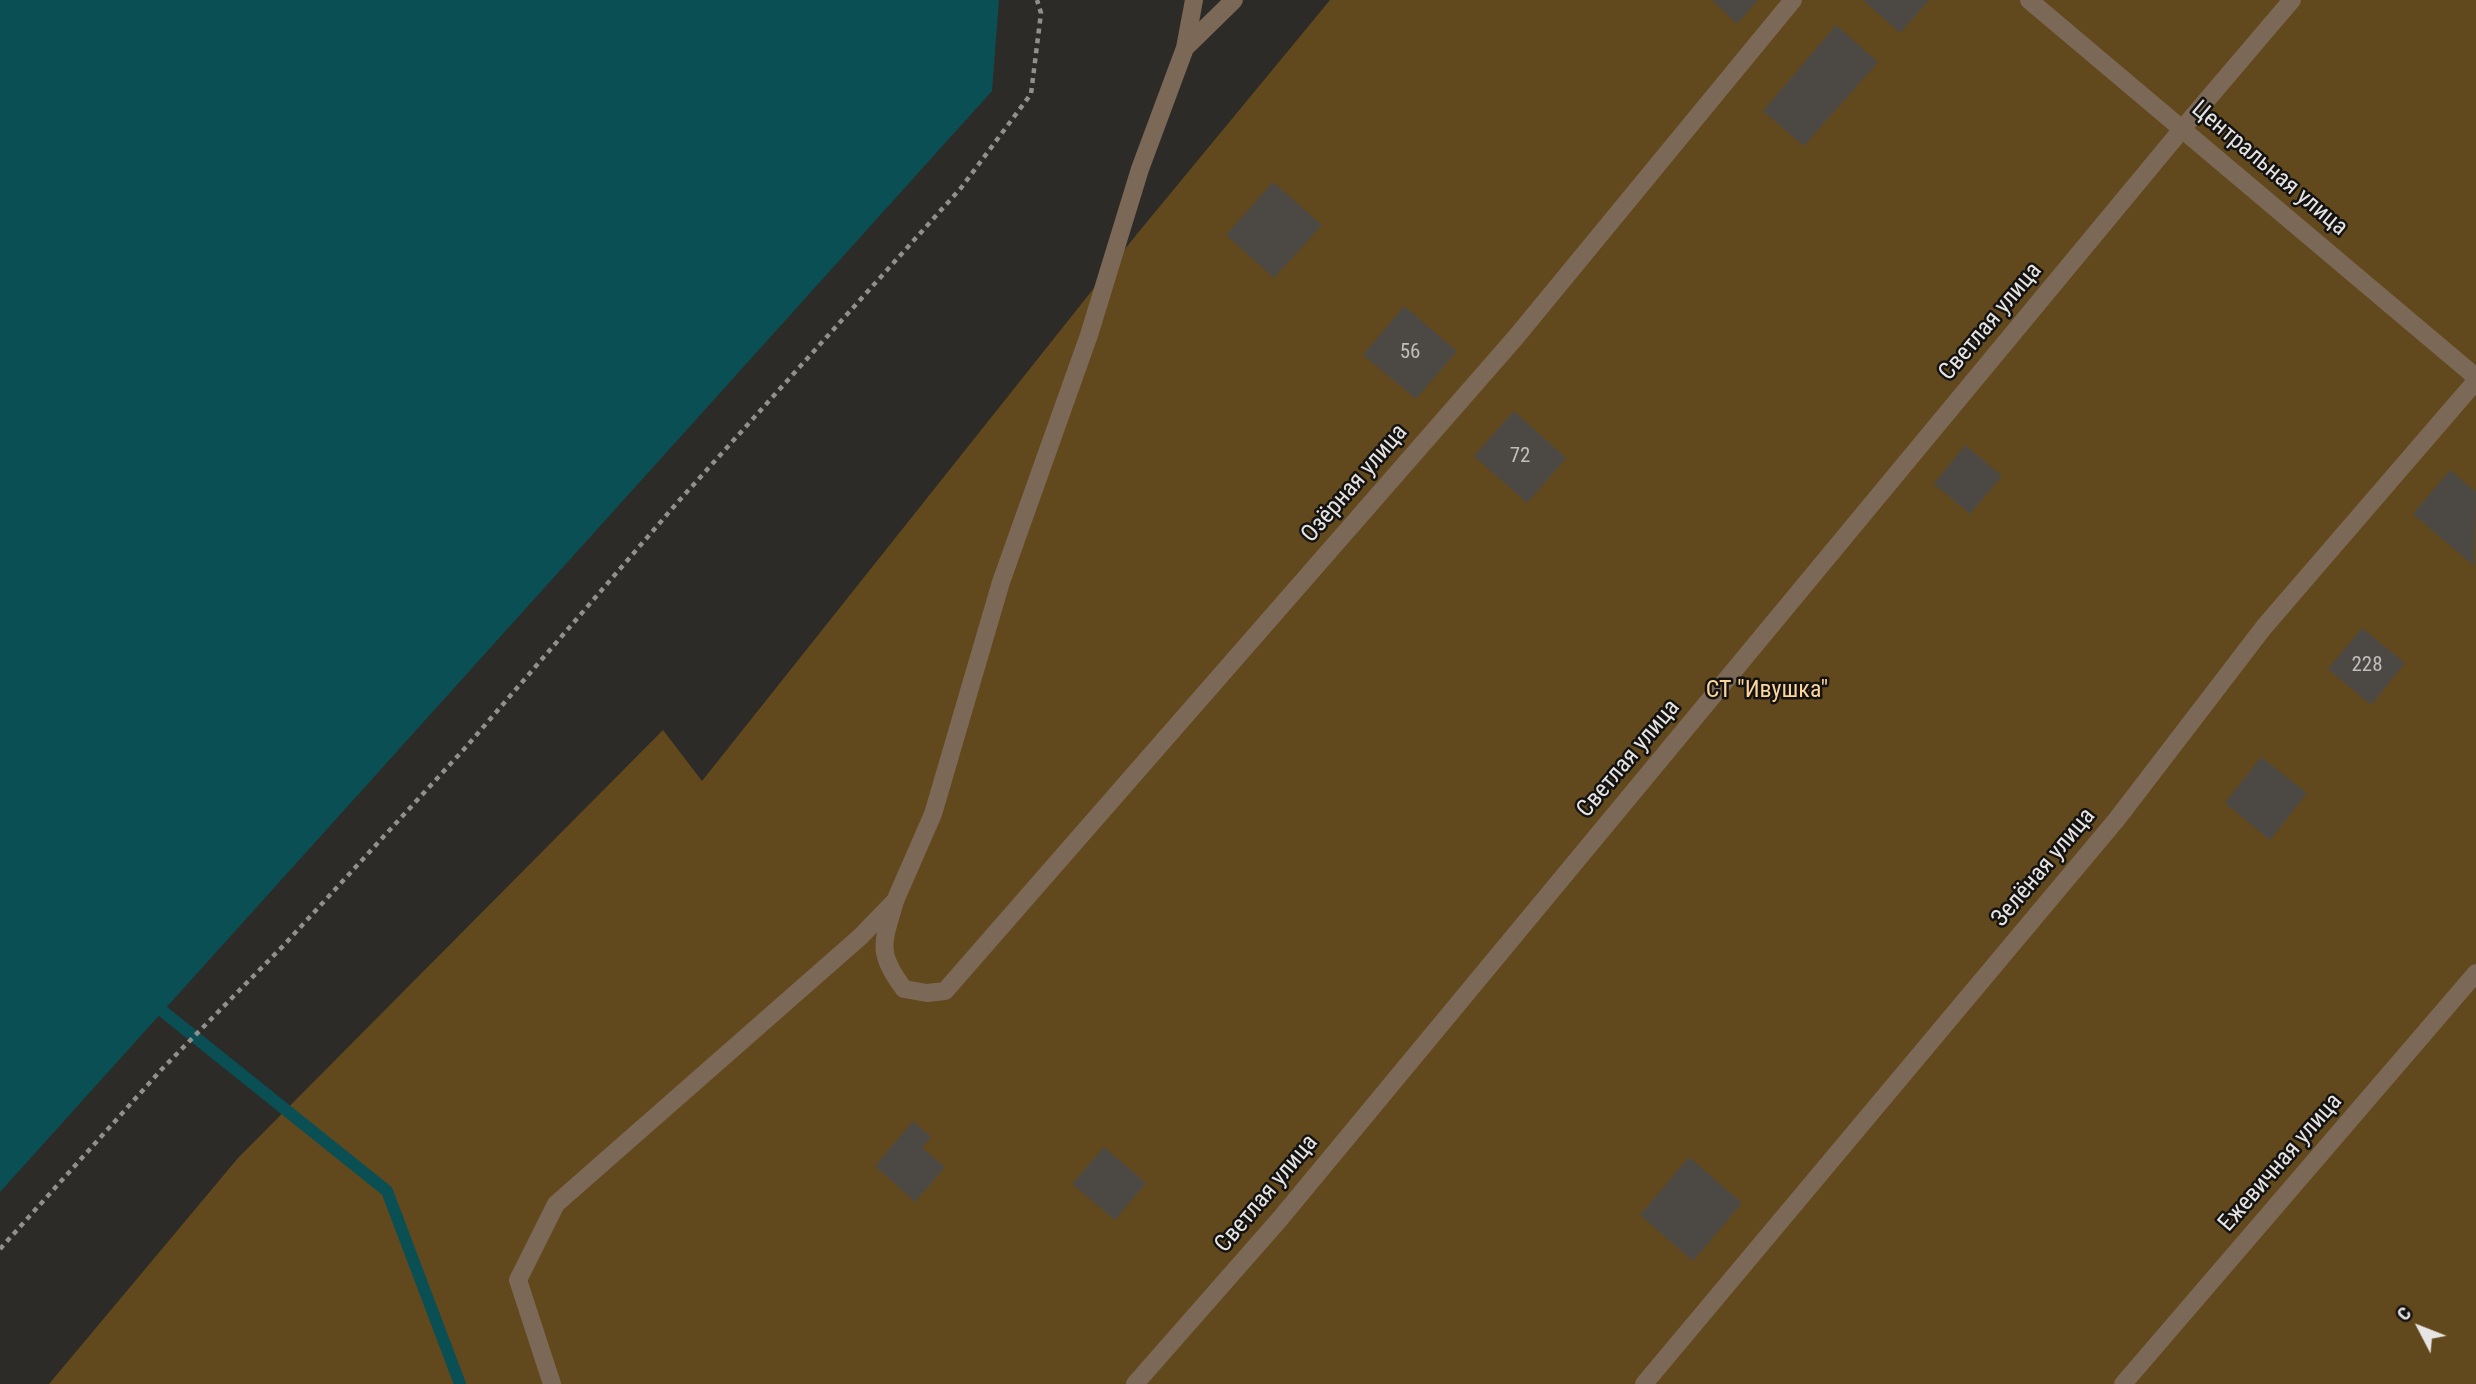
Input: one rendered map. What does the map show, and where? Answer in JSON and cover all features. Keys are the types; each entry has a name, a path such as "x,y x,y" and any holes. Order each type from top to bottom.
{"street":[{"path":"552,1384 518,1280 556,1204 860,937 895,901 933,814 1001,582 1089,335 1140,169 1185,47 1194,0"},
{"path":"1185,47 1234,0"},
{"name":"Озёрная улица","path":"895,901 883,944 890,971 904,989 927,993 945,991 1516,337 1793,0"},
{"name":"Центральная улица","path":"2029,0 2476,379"},
{"name":"Светлая улица","path":"1135,1384 1288,1209 2292,0"},
{"name":"Зелёная улица","path":"1644,1384 2117,819 2263,627 2476,379"},
{"name":"Ежевичная улица","path":"2123,1384 2476,973"}],"path":[{"path":"0,1249 162,1069 284,945 466,747 677,503 961,188 1031,94 1041,13 1037,0"}],"green space":[{"name":"СТ \"Ивушка\"","path":"1330,0 2476,0 2476,1384 49,1384 238,1158 663,730 702,781 1137,234"}],"water":[{"path":"0,0 999,0 992,91 0,1192"}],"building":[{"path":"1712,0 1758,0 1737,24"},
{"path":"1863,0 1929,0 1900,33"},
{"path":"1836,25 1878,62 1804,146 1763,111"},
{"path":"1273,182 1322,225 1274,278 1226,235"},
{"path":"1404,306 1457,351 1416,399 1363,355"},
{"path":"1514,411 1566,458 1527,503 1474,456"},
{"path":"1965,445 2002,476 1970,514 1934,484"},
{"path":"2450,470 2476,492 2474,566 2413,514"},
{"path":"2362,628 2405,663 2371,705 2328,669"},
{"path":"2261,757 2307,793 2270,840 2225,803"},
{"path":"913,1121 931,1137 922,1148 945,1167 915,1202 875,1166"},
{"path":"1104,1147 1146,1183 1115,1220 1072,1184"},
{"path":"1689,1157 1742,1203 1693,1261 1640,1215"}],"waterway":[{"path":"150,1001 387,1191 460,1384"}]}
